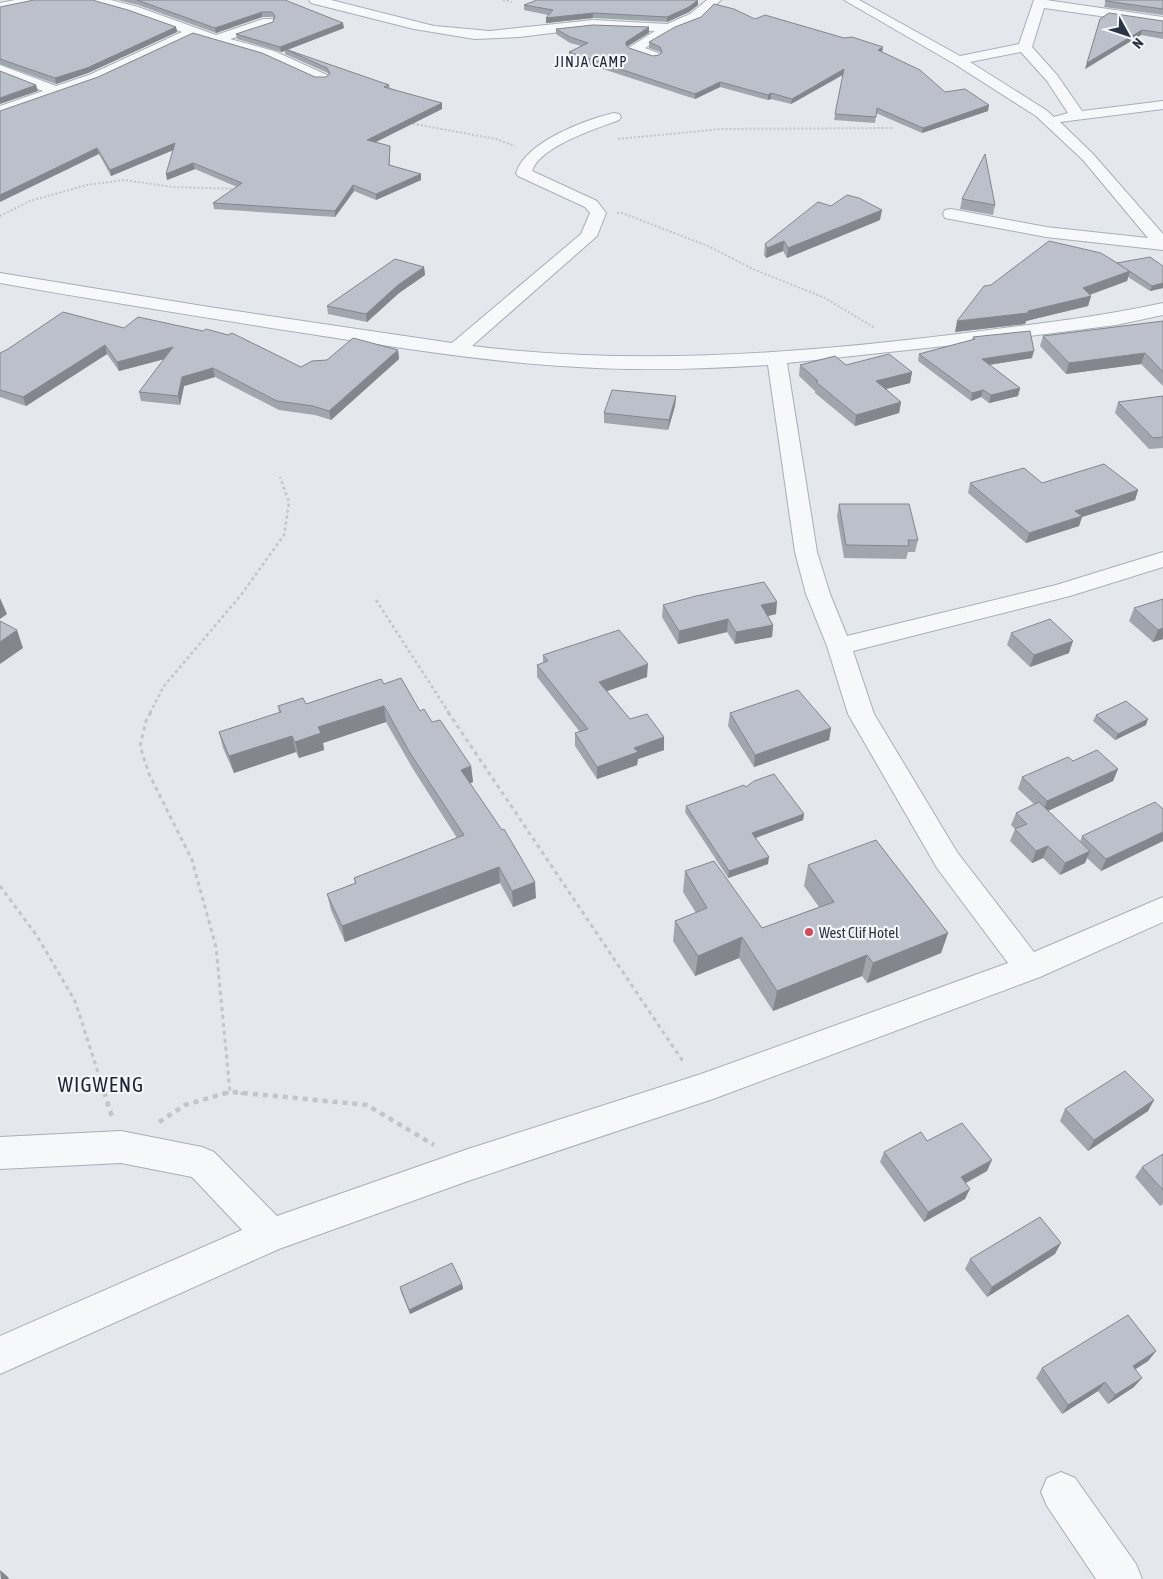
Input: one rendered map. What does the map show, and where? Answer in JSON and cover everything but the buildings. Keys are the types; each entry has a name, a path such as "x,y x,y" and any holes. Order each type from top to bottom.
{"street":[{"path":"0,7 32,0"},
{"path":"96,0 134,10 193,32 277,57 322,78"},
{"path":"315,0 361,10 422,28 452,33 518,34 594,24 669,28"},
{"path":"653,56 634,49 669,28 694,17 715,0"},
{"path":"850,0 1002,86 1049,119 1088,157 1163,245"},
{"path":"1078,116 1052,78 1025,47 1040,2 1163,21"},
{"path":"216,39 268,22"},
{"path":"0,111 94,78 193,32"},
{"path":"958,60 1025,47"},
{"path":"1,69 56,91"},
{"path":"1049,119 1163,105"},
{"path":"456,350 589,236 598,213 592,204 524,173 524,169 532,157 578,130 614,117"},
{"path":"951,214 1046,232 1163,245"},
{"path":"0,278 136,302 456,350 567,361 616,363 777,359 1116,319 1163,309"},
{"path":"777,359 806,552 818,594 839,646 861,714 947,860 1029,968"},
{"path":"839,646 1062,591 1163,559"},
{"path":"0,1355 271,1235 468,1165 701,1089 1029,968 1163,910"},
{"path":"0,1153 121,1147 202,1163 271,1235"},
{"path":"1061,1492 1121,1579"}],"path":[{"path":"503,0 512,2"},
{"path":"406,123 496,138 519,148 532,157"},
{"path":"610,140 654,133 714,129 894,128"},
{"path":"0,216 30,201 87,184 124,180 173,187 245,189"},
{"path":"598,213 622,213 708,246 753,269 825,298 904,345"},
{"path":"230,1092 216,947 192,860 149,774 140,746 146,721 164,686 241,595 284,535 290,502 280,477"},
{"path":"376,600 431,686 701,1089"},
{"path":"0,886 37,936 75,1001 121,1147 185,1105 230,1092 367,1105 468,1165"}],"place":[{"name":"West Clif Hotel","path":"809,932"}],"district":[{"name":"JINJA CAMP","path":"591,61"},
{"name":"WIGWENG","path":"101,1084"}]}
